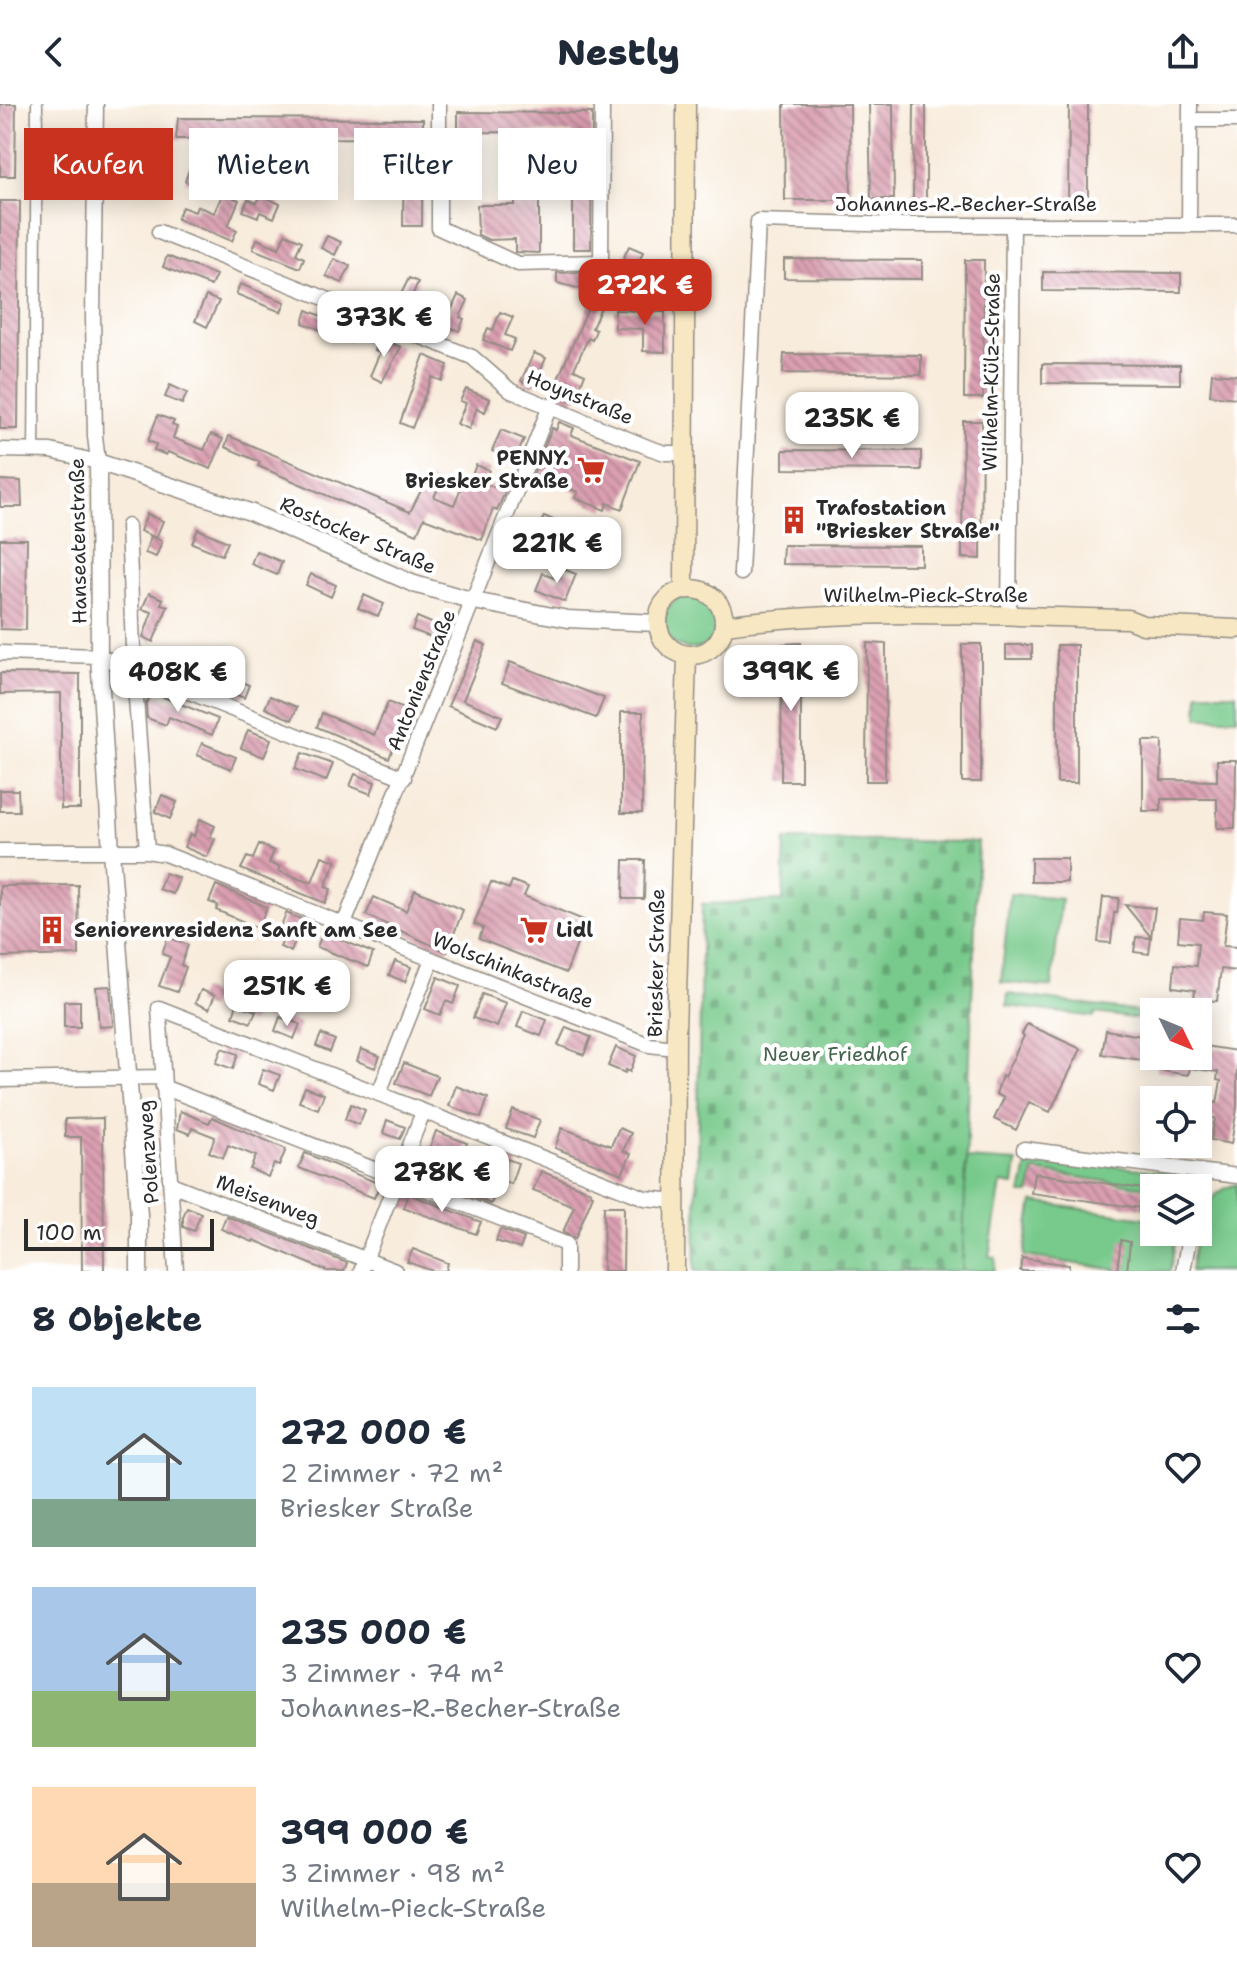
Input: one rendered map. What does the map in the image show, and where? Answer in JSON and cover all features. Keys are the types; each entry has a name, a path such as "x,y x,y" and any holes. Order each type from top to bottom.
{"main road":[{"path":"684,588 686,104"},
{"path":"684,588 700,590 711,596 724,614 725,625 721,636 710,649 694,656 687,656 666,643 657,623 663,603 670,595 684,588"},
{"name":"Wilhelm-Pieck-Straße","path":"1128,619 1144,613 1237,618"},
{"name":"Wilhelm-Pieck-Straße","path":"725,625 821,615 1009,616 1128,619 1143,625 1237,629"},
{"name":"Briesker Straße","path":"675,1271 675,1048 687,656"}],"street":[{"path":"34,451 37,104"},
{"name":"Hanseatenstraße","path":"96,104 93,317 98,462 99,656 139,1215 139,1271"},
{"path":"439,104 439,228 518,264 535,265 601,262 602,104"},
{"path":"1189,225 1190,104"},
{"path":"1190,120 1237,120"},
{"name":"Johannes-R.-Becher-Straße","path":"741,573 758,221 1237,225"},
{"name":"Wilhelm-Külz-Straße","path":"1009,616 1013,225"},
{"name":"Hoynstraße","path":"159,232 472,357 511,391 650,448 665,453 684,453"},
{"name":"Antonienstraße","path":"344,924 550,406"},
{"path":"0,450 72,455 98,462"},
{"name":"Rostocker Straße","path":"98,462 250,512 414,584 474,601 568,619 657,623"},
{"path":"128,526 134,671 147,851"},
{"path":"0,653 99,656 404,778"},
{"name":"Wolschinkastraße","path":"0,851 147,851 180,858 649,1045 675,1048"},
{"path":"432,959 379,1093 645,1198 675,1201"},
{"name":"Polenzweg","path":"176,1271 159,1008 379,1093"},
{"name":"Polenzweg","path":"0,1080 129,1079 162,1082"},
{"path":"162,1082 397,1180 566,1244 566,1271"},
{"path":"363,1265 423,1112"},
{"path":"1024,1149 1237,1176"},
{"name":"Meisenweg","path":"171,1184 363,1265 395,1271"},
{"name":"Hanseatenstraße","path":"139,1215 147,1237 149,1271"},
{"path":"1183,1271 1187,1246"}],"green space":[{"path":"691,595 710,603 718,622 710,641 691,649 672,641 664,622 672,603"},
{"path":"1199,693 1237,693 1237,718 1198,718"},
{"name":"Neuer Friedhof","path":"785,840 978,842 962,1271 695,1271 702,904 783,901"},
{"path":"1010,894 1061,899 1052,987 1001,982"},
{"path":"1008,994 1140,1012 1140,1019 1095,1013 1094,1017 1007,1006"},
{"path":"1041,1158 1187,1174 1140,1174 1140,1186 1034,1171 1030,1194 1021,1194 1027,1166"},
{"path":"966,1159 1017,1162 1014,1185 1001,1183 989,1256 996,1258 995,1271 962,1271"},
{"path":"1237,1184 1237,1271 1190,1271 1194,1246 1212,1246 1212,1200 1224,1189"},
{"path":"1033,1202 1140,1217 1140,1246 1174,1246 1170,1271 1123,1271 1024,1256"}],"building":[{"path":"0,104 16,104 15,176 0,176"},
{"path":"784,104 850,104 851,200 785,200"},
{"path":"869,104 893,104 894,199 871,199"},
{"path":"914,104 926,104 926,200 913,200"},
{"path":"1069,104 1088,104 1088,203 1068,203"},
{"path":"458,112 592,113 592,128 498,128 498,132 482,132 482,128 458,128"},
{"path":"178,118 423,119 423,128 354,128 354,138 338,138 338,128 189,128 189,139 176,139"},
{"path":"220,200 239,200 228,226 237,230 232,241 177,219 182,207 195,212 197,206 214,213"},
{"path":"248,200 257,203 258,200 272,200 280,204 274,218 260,212 258,217 243,211"},
{"path":"403,200 422,200 422,226 403,226"},
{"path":"515,200 539,200 539,253 515,252 515,239 489,240 478,235 477,205 515,205"},
{"path":"573,200 591,200 591,249 573,249"},
{"path":"0,201 20,201 18,429 0,429"},
{"path":"285,234 302,241 296,254 304,258 300,268 253,249 257,239 279,248"},
{"path":"327,236 341,242 335,255 321,248"},
{"path":"629,246 643,252 633,277 657,288 666,288 666,308 616,289 616,274"},
{"path":"167,256 216,275 211,286 163,267"},
{"path":"334,259 350,266 342,283 326,276"},
{"path":"784,259 922,260 922,279 784,278"},
{"path":"965,260 984,260 983,398 964,398"},
{"path":"615,271 608,289 577,288 557,283 557,273"},
{"path":"1043,272 1181,273 1181,292 1043,291"},
{"path":"409,278 418,282 410,301 434,312 430,320 390,302 395,294 400,296"},
{"path":"240,284 285,302 281,312 236,294"},
{"path":"458,295 468,300 460,317 464,319 459,331 438,322 444,310 450,313"},
{"path":"206,296 219,301 207,327 195,321"},
{"path":"591,301 602,305 592,328 596,330 592,340 588,338 574,369 585,374 574,402 552,393"},
{"path":"307,310 354,329 349,341 303,323"},
{"path":"615,310 665,312 665,352 643,351 643,329 615,328"},
{"path":"500,312 513,317 505,335 515,339 510,351 483,340 488,328 493,330"},
{"path":"379,338 401,347 382,382 370,376 380,352 374,350"},
{"path":"534,353 546,358 534,386 521,381"},
{"path":"784,354 921,355 921,375 783,373"},
{"path":"424,355 448,365 442,381 432,377 412,428 400,423"},
{"path":"1042,364 1180,365 1180,384 1042,383"},
{"path":"1212,373 1237,375 1236,398 1210,395"},
{"path":"170,385 187,393 182,404 165,397"},
{"path":"466,389 490,399 485,412 477,408 469,429 457,424 466,403 460,401"},
{"path":"158,415 174,421 172,425 177,427 173,438 204,450 211,434 223,439 211,469 168,452 166,455 154,450 156,444 148,441"},
{"path":"963,421 982,421 981,559 962,558"},
{"path":"559,422 574,428 571,435 640,461 622,509 607,503 605,510 575,498 578,492 533,475 552,428 556,430"},
{"path":"501,430 524,439 515,461 492,451"},
{"path":"229,436 410,512 427,479 440,485 434,497 454,505 462,485 467,487 476,465 489,470 484,483 505,492 497,511 493,509 482,540 424,518 417,534 258,466 260,462 225,447"},
{"path":"783,450 921,451 921,470 783,469"},
{"path":"0,480 21,481 22,507 0,507"},
{"path":"147,514 163,521 156,538 140,531"},
{"path":"544,516 563,524 555,545 535,537"},
{"path":"198,529 228,542 222,555 192,543"},
{"path":"513,531 530,539 522,556 505,548"},
{"path":"151,536 162,541 156,557 145,553"},
{"path":"0,539 27,539 26,630 0,629"},
{"path":"783,545 921,546 921,565 782,564"},
{"path":"256,551 282,562 277,575 251,564"},
{"path":"563,569 576,574 565,602 536,590 543,573 558,580"},
{"path":"311,574 336,585 331,597 306,585"},
{"path":"149,593 163,599 161,604 168,606 153,642 143,637 152,612 142,609"},
{"path":"364,595 384,604 378,616 358,608"},
{"path":"417,617 446,629 441,641 412,630"},
{"path":"477,641 486,645 463,700 502,716 497,727 448,706"},
{"path":"801,643 801,781 781,781 782,644"},
{"path":"867,643 886,644 885,781 866,781"},
{"path":"962,644 981,644 981,782 962,782"},
{"path":"1006,645 1032,645 1032,659 1006,659"},
{"path":"1057,645 1077,645 1077,783 1057,783"},
{"path":"171,656 197,666 192,679 166,668"},
{"path":"510,662 604,698 596,718 502,683"},
{"path":"0,673 80,674 80,809 61,809 61,693 0,694"},
{"path":"222,674 249,685 244,698 217,687"},
{"path":"151,692 218,719 212,735 169,717 166,725 147,718 146,704"},
{"path":"270,696 297,707 292,720 265,708"},
{"path":"388,702 408,711 389,758 317,727 322,713 374,735"},
{"path":"621,712 643,712 642,813 621,813"},
{"path":"248,730 271,739 264,757 241,748"},
{"path":"1143,741 1162,741 1161,780 1217,781 1217,760 1236,760 1235,828 1217,828 1217,799 1161,799 1161,811 1143,811"},
{"path":"202,743 236,757 231,769 197,755"},
{"path":"302,753 333,764 326,781 295,769"},
{"path":"355,774 375,782 371,794 350,786"},
{"path":"0,790 18,790 19,811 0,811"},
{"path":"162,795 177,802 170,819 155,812"},
{"path":"200,819 215,826 210,837 215,839 207,857 184,847 190,834 194,836"},
{"path":"259,844 274,851 269,863 280,867 278,871 305,881 312,882 322,856 336,861 325,887 331,889 325,903 241,869 247,857 253,859"},
{"path":"1031,858 1067,858 1067,882 1031,882"},
{"path":"624,860 645,860 644,899 623,899"},
{"path":"165,873 179,878 173,894 159,889"},
{"path":"512,881 528,887 524,896 586,921 566,973 479,939 483,928 474,924 491,882 509,889"},
{"name":"Seniorenresidenz Sanft am See","path":"78,885 79,955 0,957 0,886"},
{"path":"216,885 267,907 258,928 216,910 218,905 209,902"},
{"path":"415,890 463,910 447,952 366,915 374,897 406,911"},
{"path":"1103,897 1119,898 1111,943 1098,942"},
{"path":"1125,905 1155,908 1151,937"},
{"path":"1204,912 1227,914 1223,946 1237,947 1237,971 1221,969 1217,1001 1194,998 1195,990 1173,987 1175,964 1196,966 1198,943 1178,941 1180,918 1203,920"},
{"path":"286,913 303,920 291,952 280,947 287,931 280,929"},
{"path":"323,932 373,953 368,967 317,947"},
{"path":"168,937 188,945 181,965 186,967 177,992 159,986 170,957 162,954"},
{"path":"1136,937 1151,938 1149,954 1134,952"},
{"path":"395,961 411,967 405,982 389,975"},
{"path":"438,977 460,986 453,1004 446,1001 440,1015 425,1009"},
{"path":"110,986 113,1026 99,1027 96,987"},
{"path":"201,990 215,995 209,1009 195,1003"},
{"path":"482,994 506,1003 497,1027 473,1018"},
{"path":"64,1001 80,1001 80,1027 64,1027"},
{"path":"237,1004 256,1011 251,1023 233,1016"},
{"path":"523,1011 547,1020 541,1036 517,1027"},
{"path":"280,1017 300,1024 294,1039 275,1031"},
{"path":"1027,1024 1081,1049 1050,1112 1029,1102 1016,1130 994,1119 1004,1098 996,1094"},
{"path":"566,1027 591,1037 584,1055 558,1045"},
{"path":"1106,1030 1140,1036 1140,1060 1102,1054"},
{"path":"321,1034 335,1040 330,1052 316,1046"},
{"path":"616,1047 636,1056 630,1072 608,1066"},
{"path":"1212,1047 1237,1051 1237,1108 1231,1144 1212,1140 1215,1118 1212,1118 1212,1102 1217,1103 1221,1081 1217,1080 1218,1072 1204,1070 1212,1070"},
{"path":"222,1048 238,1054 233,1069 216,1063"},
{"path":"361,1049 380,1056 375,1068 357,1061"},
{"path":"404,1063 437,1076 429,1096 396,1083"},
{"path":"263,1069 280,1075 274,1090 258,1084"},
{"path":"1156,1070 1189,1070 1188,1075"},
{"path":"456,1086 488,1098 481,1118 449,1106"},
{"path":"305,1087 324,1094 318,1109 299,1102"},
{"path":"351,1104 365,1110 359,1125 345,1119"},
{"path":"513,1110 540,1120 533,1138 506,1129"},
{"path":"180,1111 209,1123 212,1117 286,1149 279,1166 274,1164 268,1177 250,1169 256,1156 228,1145 223,1158 209,1152 215,1137 192,1128 190,1134 177,1129"},
{"path":"103,1118 104,1271 82,1271 81,1137 65,1137 65,1119"},
{"path":"387,1120 405,1127 400,1139 383,1133"},
{"path":"562,1128 611,1146 619,1128 631,1133 623,1151 631,1154 622,1174 555,1148"},
{"path":"436,1131 467,1143 459,1165 428,1153"},
{"path":"486,1151 518,1163 511,1184 501,1180 491,1204 459,1192 462,1184 472,1189"},
{"path":"305,1153 380,1184 374,1198 299,1168"},
{"path":"541,1171 593,1195 575,1239 563,1232 574,1206 533,1190"},
{"path":"1034,1173 1140,1188 1140,1208 1031,1193"},
{"path":"409,1194 481,1222 476,1234 403,1207"},
{"path":"604,1206 624,1206 623,1271 603,1271"},
{"path":"187,1207 201,1213 194,1231 183,1227"},
{"path":"226,1216 347,1263 344,1271 327,1271 221,1229"},
{"path":"500,1229 524,1238 520,1249 496,1241"},
{"path":"1121,1240 1130,1242 1127,1271 1117,1271"},
{"path":"413,1249 448,1263 446,1271 433,1271 407,1262"},
{"path":"1022,1258 1069,1265 1069,1271 1020,1271"}],"place":[{"name":"PENNY. Briesker Straße","path":"591,470"},
{"name":"Trafostation \"Briesker Straße\"","path":"794,520"},
{"name":"Seniorenresidenz Sanft am See","path":"52,930"},
{"name":"Lidl","path":"534,930"}]}
